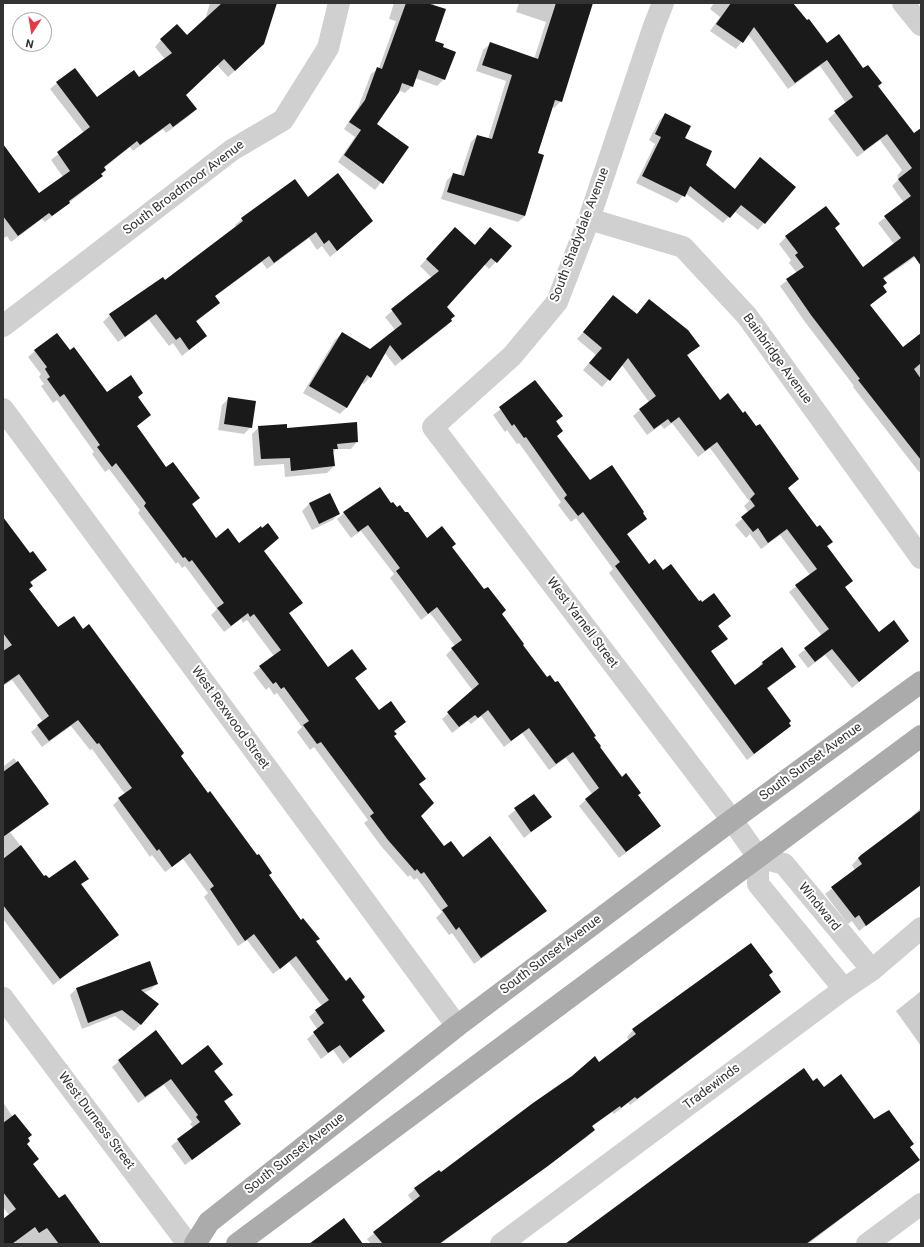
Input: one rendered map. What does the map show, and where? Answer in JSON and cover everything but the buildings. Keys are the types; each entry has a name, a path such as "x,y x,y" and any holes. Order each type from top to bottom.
{"main road":[{"name":"South Sunset Avenue","path":"195,1244 209,1222 456,1026 732,820 921,682"},
{"path":"237,1244 921,736"}],"street":[{"name":"South Broadmoor Avenue","path":"3,326 232,150 283,120 328,48 339,3"},
{"name":"South Shadydale Avenue","path":"433,427 512,356 557,302 589,218 663,3"},
{"path":"903,3 921,25"},
{"name":"Bainbridge Avenue","path":"589,218 683,247 747,316 921,558"},
{"name":"West Rexwood Street","path":"3,409 456,1026"},
{"name":"West Yarnell Street","path":"433,427 732,820"},
{"path":"732,820 758,857 758,884 844,989"},
{"name":"Windward","path":"758,857 784,864 872,970"},
{"name":"Tradewinds","path":"506,1243 844,989 872,970 921,928"},
{"name":"West Durness Street","path":"3,998 188,1244"},
{"path":"867,1244 921,1204"}]}
